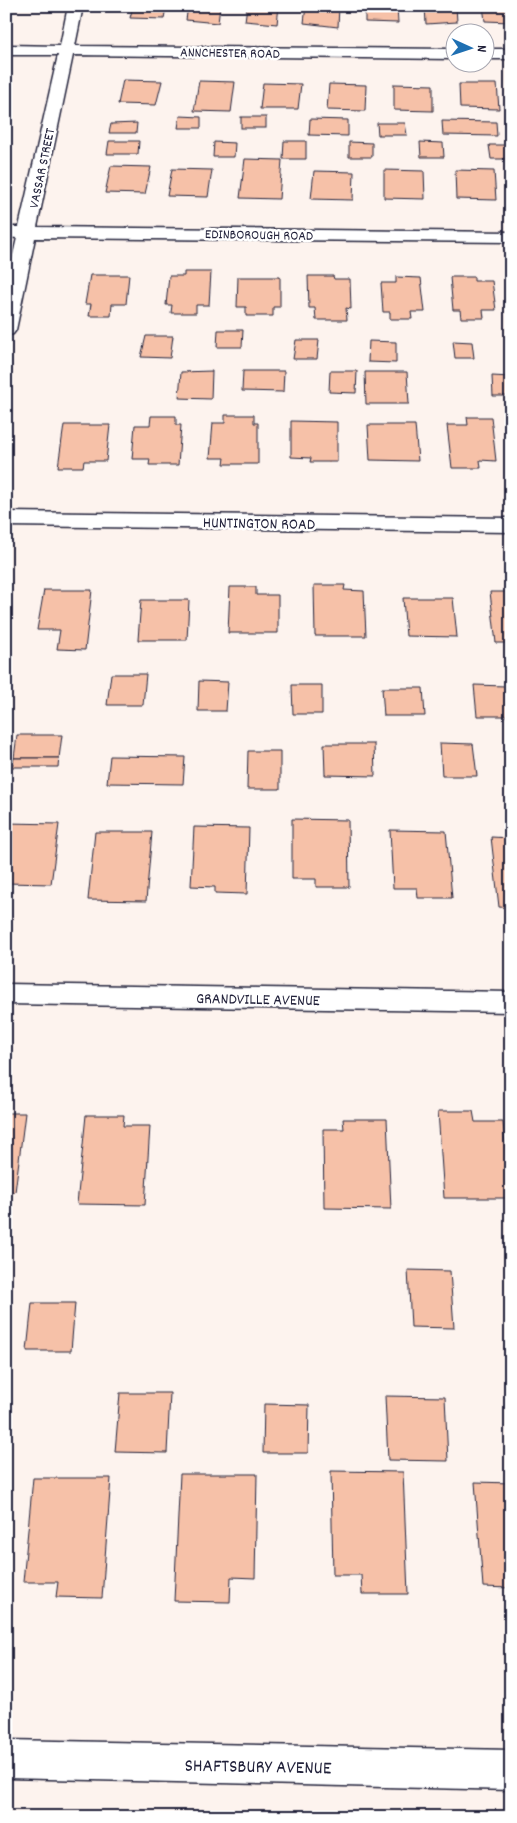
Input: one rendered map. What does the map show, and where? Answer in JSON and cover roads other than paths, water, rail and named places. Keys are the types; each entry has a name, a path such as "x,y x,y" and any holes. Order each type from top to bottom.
{"street":[{"name":"VASSAR STREET","path":"6,330 76,6"},
{"name":"ANNCHESTER ROAD","path":"6,50 444,54"},
{"path":"494,54 511,54"},
{"name":"EDINBOROUGH ROAD","path":"6,232 511,237"},
{"name":"HUNTINGTON ROAD","path":"6,519 511,525"},
{"name":"GRANDVILLE AVENUE","path":"6,994 511,1002"},
{"name":"SHAFTSBURY AVENUE","path":"6,1759 511,1770"}]}
